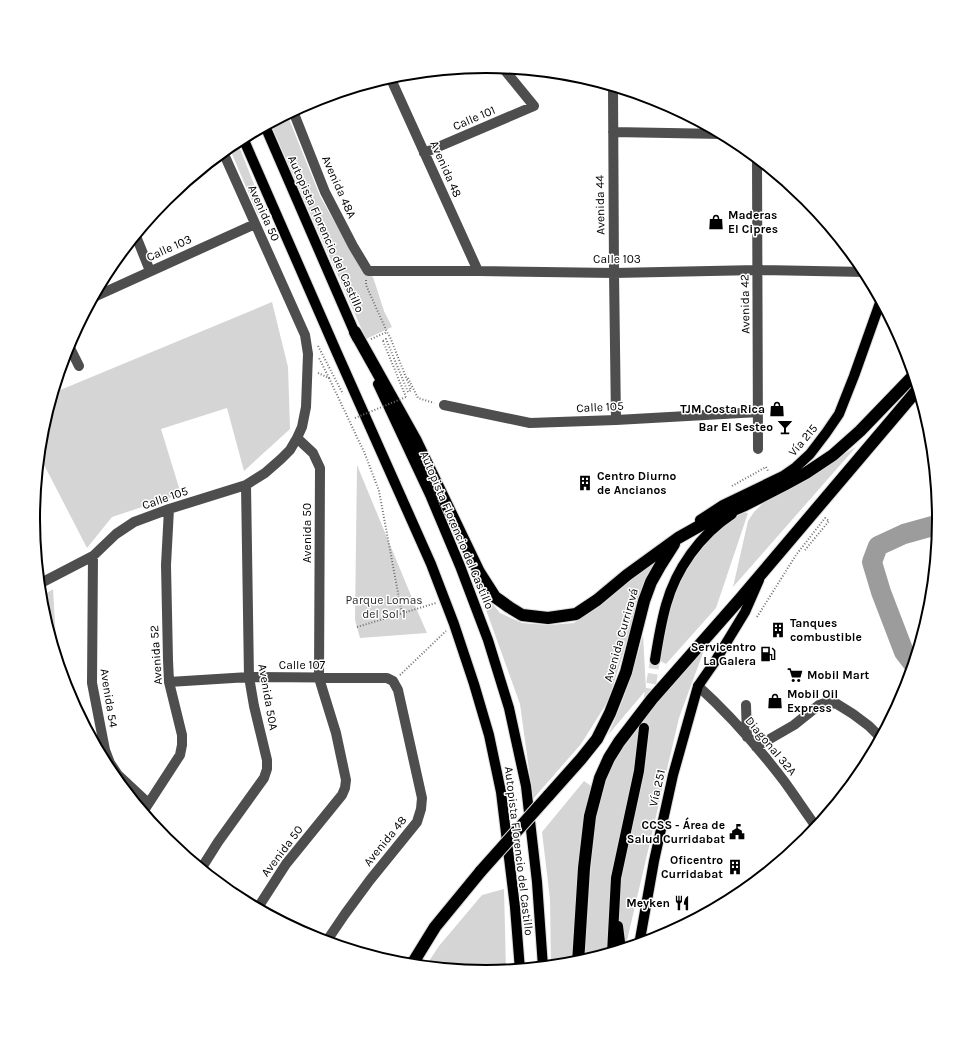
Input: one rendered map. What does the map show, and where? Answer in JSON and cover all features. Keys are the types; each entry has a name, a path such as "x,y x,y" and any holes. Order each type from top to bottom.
{"highway":[{"path":"355,332 416,441 479,572 495,597 508,607 522,615 542,618 576,614 597,600 627,575 678,538"},
{"name":"Avenida Curriravá","path":"415,960 435,927 481,871 582,759 597,739 610,713 626,672 644,601 651,582 678,538 710,520 745,505 806,473 834,455 910,379"},
{"path":"578,956 584,868 590,816 600,778 609,758 652,699 916,397"}],"main road":[{"name":"Autopista Florencio del Castillo","path":"267,131 355,332 431,497 460,566 488,640 509,708 526,786 537,882 543,962"},
{"name":"Autopista Florencio del Castillo","path":"245,144 446,600 489,735 500,792 515,907 520,965"},
{"name":"Vía 215","path":"678,538 697,522 723,505 783,476 796,468 810,454 839,414 879,307"},
{"path":"655,660 659,633 666,604 678,575 687,559 698,544 713,529 724,519 745,505"},
{"name":"Vía 251","path":"639,939 654,860 673,775 698,686 745,612 762,572"},
{"name":"Vía 251","path":"612,948 616,878 639,771 644,728"},
{"path":"615,902 620,945"}],"street":[{"name":"Calle 101","path":"424,153 534,106 508,74"},
{"name":"Avenida 48","path":"393,83 478,271"},
{"name":"Avenida 44","path":"612,91 616,420"},
{"name":"Avenida 48A","path":"296,116 325,192 353,246 368,271"},
{"path":"613,132 711,134"},
{"name":"Avenida 50","path":"225,157 305,335 308,354 306,407 302,427 297,438 313,453 320,468 319,678 336,733 346,780 342,795 286,864 260,904"},
{"name":"Avenida 42","path":"757,164 758,449"},
{"name":"Calle 103","path":"101,294 255,224"},
{"path":"138,241 150,271"},
{"name":"Calle 103","path":"368,271 614,273 758,270 859,272"},
{"path":"73,353 79,366"},
{"name":"Calle 105","path":"444,405 530,423 759,412"},
{"name":"Calle 105","path":"45,581 93,556 123,528 134,522 169,509 246,485 265,473 281,459 290,450 297,438"},
{"name":"Avenida 50A","path":"204,865 218,842 264,778 267,769 267,760 249,678 246,485"},
{"name":"Avenida 52","path":"145,807 180,755 182,745 182,734 169,682 166,566 169,509"},
{"name":"Avenida 54","path":"93,556 92,683 106,754"},
{"name":"Calle 107","path":"169,682 249,678 390,680"},
{"name":"Avenida 48","path":"329,937 370,880 418,822 422,798 398,690 390,680"},
{"name":"Diagonal 32A","path":"698,686 713,699 756,747 784,781 813,823"},
{"path":"756,747 794,725 819,705 828,702 837,704 853,714 878,734"},
{"path":"746,705 747,737"}],"path":[{"path":"355,418 406,397 383,341 386,340 408,392 411,390 390,337 366,285 368,271"},
{"path":"361,343 387,332"},
{"path":"314,348 318,346 345,398"},
{"path":"317,354 365,454 379,491 402,614"},
{"path":"402,368 418,398 444,405"},
{"path":"308,369 329,378"},
{"path":"732,486 766,467 768,471 763,475"},
{"path":"757,617 796,555 825,518 829,521 805,550"},
{"path":"357,627 446,600"},
{"path":"390,680 454,624"}],"green space":[{"path":"289,119 320,196 361,269 373,277 384,311 392,327 366,339 273,128"},
{"path":"239,147 265,212 258,215 231,153"},
{"path":"272,302 288,367 290,429 244,471 227,408 161,429 181,494 112,517 87,548 44,464 49,432 59,390"},
{"path":"856,447 733,587 748,521 754,512 763,503"},
{"name":"Parque Lomas del Sol 1","path":"357,465 427,633 360,638 355,620"},
{"path":"741,512 748,513 716,608 666,664 659,660 666,613 685,564 704,542"},
{"path":"660,553 640,595 608,701 581,744 533,799 520,704 477,585 500,613 522,623 549,625 574,623"},
{"path":"53,589 56,638 49,607 47,593"},
{"path":"643,635 646,690 608,735 628,686"},
{"path":"707,642 679,718 626,943 585,955 594,827 602,787 618,754 637,727"},
{"path":"584,781 591,786 585,821 574,957 551,961 550,899 542,832"},
{"path":"504,889 506,965 457,965 428,962 439,946 482,895"}],"waterway":[{"path":"910,660 904,652 881,592 872,562 878,546 904,534 933,526"}],"tunnel":[{"path":"644,728 655,660"}],"place":[{"name":"Maderas El Cipres","path":"716,222"},
{"name":"TJM Costa Rica","path":"777,409"},
{"name":"Bar El Sesteo","path":"785,427"},
{"name":"Centro Diurno de Ancianos","path":"585,483"},
{"name":"Tanques combustible","path":"778,630"},
{"name":"Servicentro La Galera","path":"768,654"},
{"name":"Mobil Mart","path":"795,675"},
{"name":"Mobil Oil Express","path":"775,701"},
{"name":"CCSS - Área de Salud Curridabat","path":"737,832"},
{"name":"Oficentro Curridabat","path":"735,867"},
{"name":"Meyken","path":"682,903"}]}
